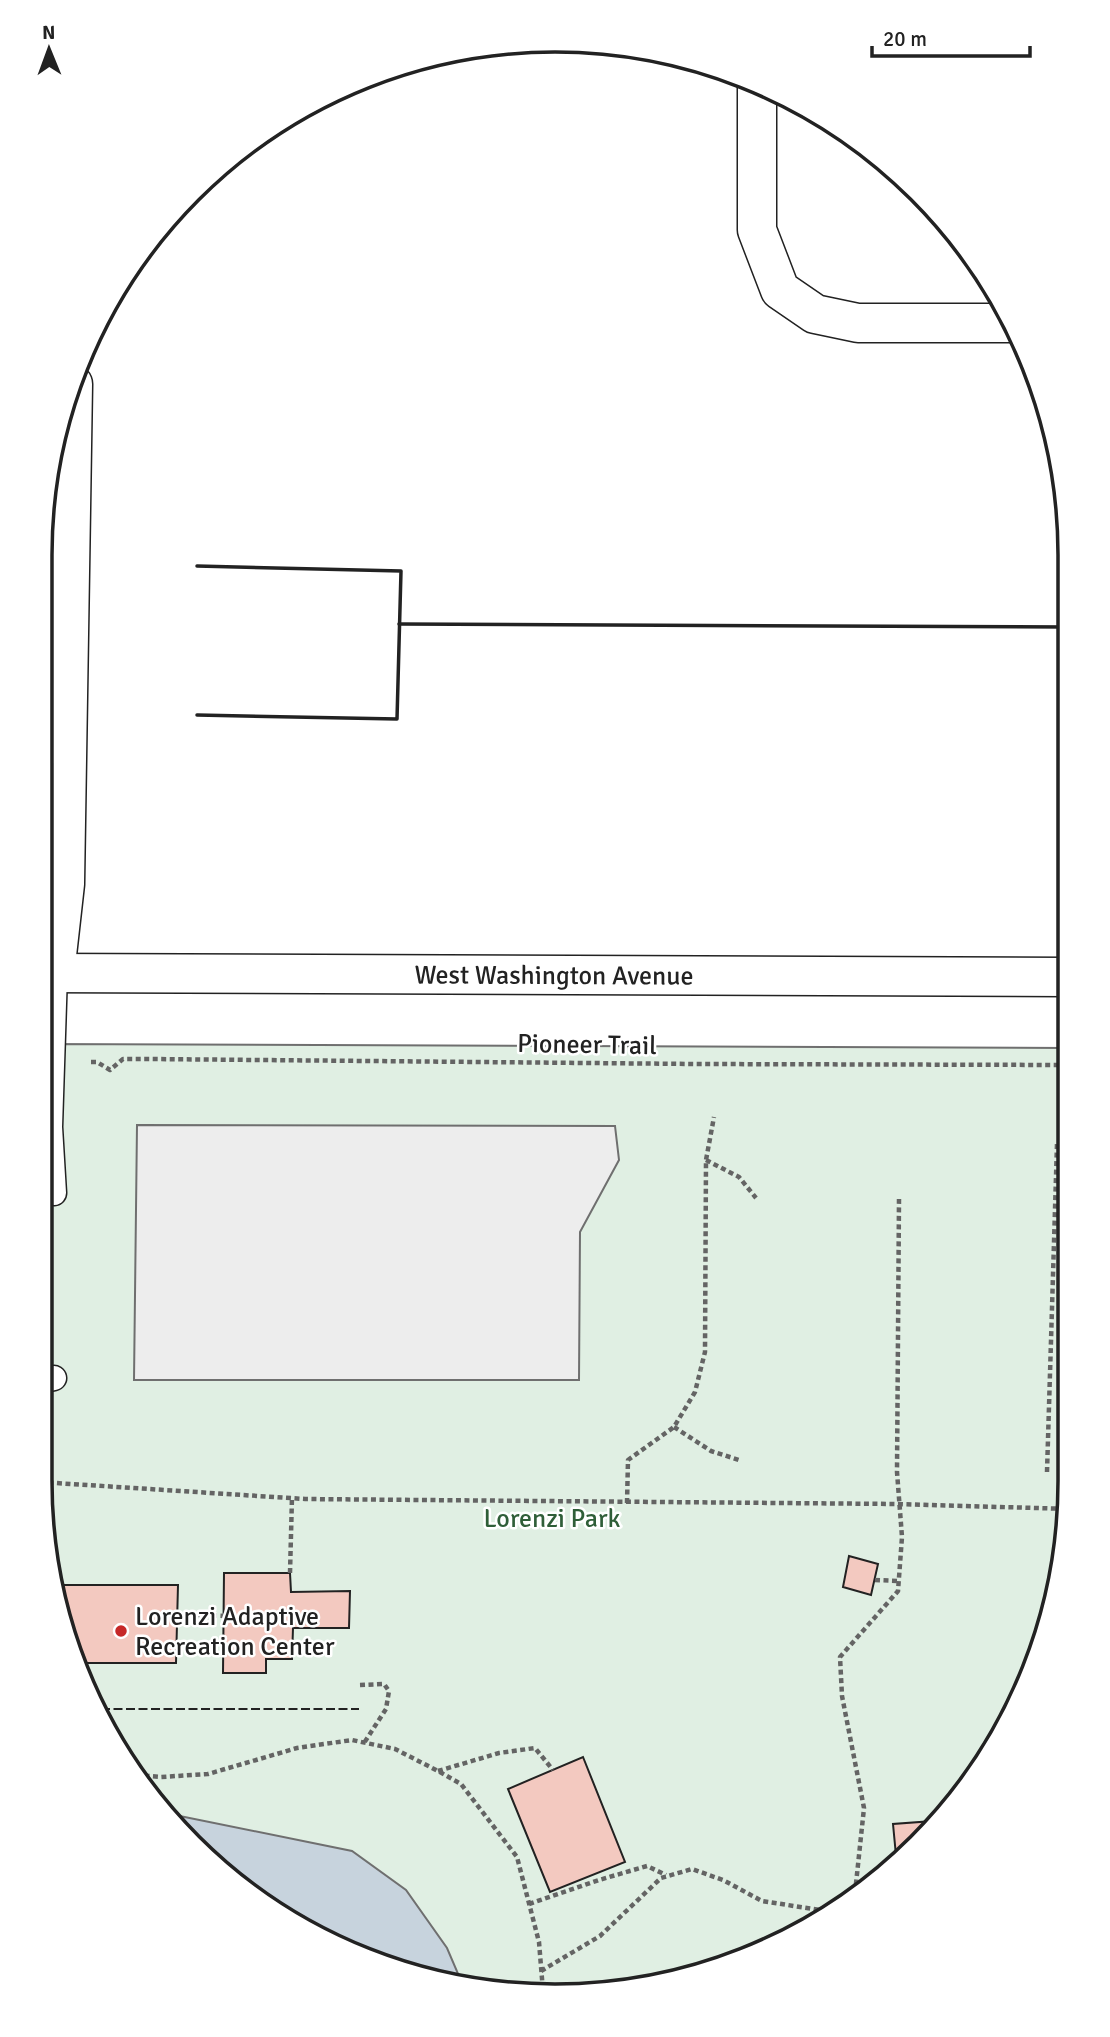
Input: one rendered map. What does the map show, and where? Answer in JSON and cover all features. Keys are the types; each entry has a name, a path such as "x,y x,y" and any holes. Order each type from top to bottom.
{"street":[{"path":"757,95 757,230 780,290 815,314 858,323 1000,323"},
{"path":"52,952 65,884 73,413"},
{"name":"West Washington Avenue","path":"52,973 1058,977"}],"lane":[{"path":"52,1160 54,1193"}],"path":[{"name":"Pioneer Trail","path":"110,1070 123,1059 1058,1065"},
{"path":"627,1503 628,1460 674,1427 695,1392 705,1352 706,1160 714,1117"},
{"path":"1047,1472 1057,1144"},
{"path":"706,1160 739,1177 756,1198"},
{"path":"856,1885 864,1808 842,1696 840,1657 898,1591 900,1581 902,1537 898,1504 899,1199"},
{"path":"674,1427 710,1451 739,1460"},
{"path":"52,1483 292,1497 1056,1508"},
{"path":"290,1573 292,1497"},
{"path":"875,1580 900,1581"},
{"path":"178,1614 223,1615"},
{"path":"360,1685 384,1684 389,1690 386,1709 363,1743"},
{"path":"147,1776 208,1774 297,1748 352,1740 395,1749 438,1771 461,1784 517,1857 540,1942 542,1984"},
{"path":"438,1771 499,1753 535,1748 553,1770"},
{"path":"529,1904 647,1866 667,1876"},
{"path":"541,1971 600,1936 661,1878 692,1869 723,1880 762,1901 818,1910"}],"green space":[{"name":"Lorenzi Park","path":"52,1044 1058,1048 1058,1482 1048,1580 1031,1644 1006,1704 973,1761 933,1813 861,1881 777,1933 717,1958 685,1967 653,1975 588,1983 489,1980 457,1975 393,1958 333,1933 304,1917 249,1881 224,1860 156,1788 120,1733 104,1704 79,1644 62,1580 52,1482"}],"shaded area":[{"path":"137,1125 615,1126 619,1160 580,1232 579,1380 134,1380"},
{"path":"180,1816 352,1851 406,1890 447,1948 459,1975 393,1958 333,1933 249,1881"}],"building":[{"path":"849,1556 878,1564 871,1595 843,1587"},
{"path":"224,1573 290,1573 291,1592 350,1591 349,1628 293,1628 292,1659 266,1659 266,1673 223,1673"},
{"name":"Lorenzi Adaptive Recreation Center","path":"63,1585 178,1585 176,1663 87,1663"},
{"path":"583,1757 625,1862 550,1892 508,1789"},
{"path":"925,1822 896,1851 893,1824"}],"fence":[{"path":"107,1709 359,1709"}],"wall":[{"path":"197,566 401,571 397,719 197,715"},
{"path":"399,624 1058,627"}],"place":[{"name":"Lorenzi Adaptive Recreation Center","path":"121,1631"}]}
